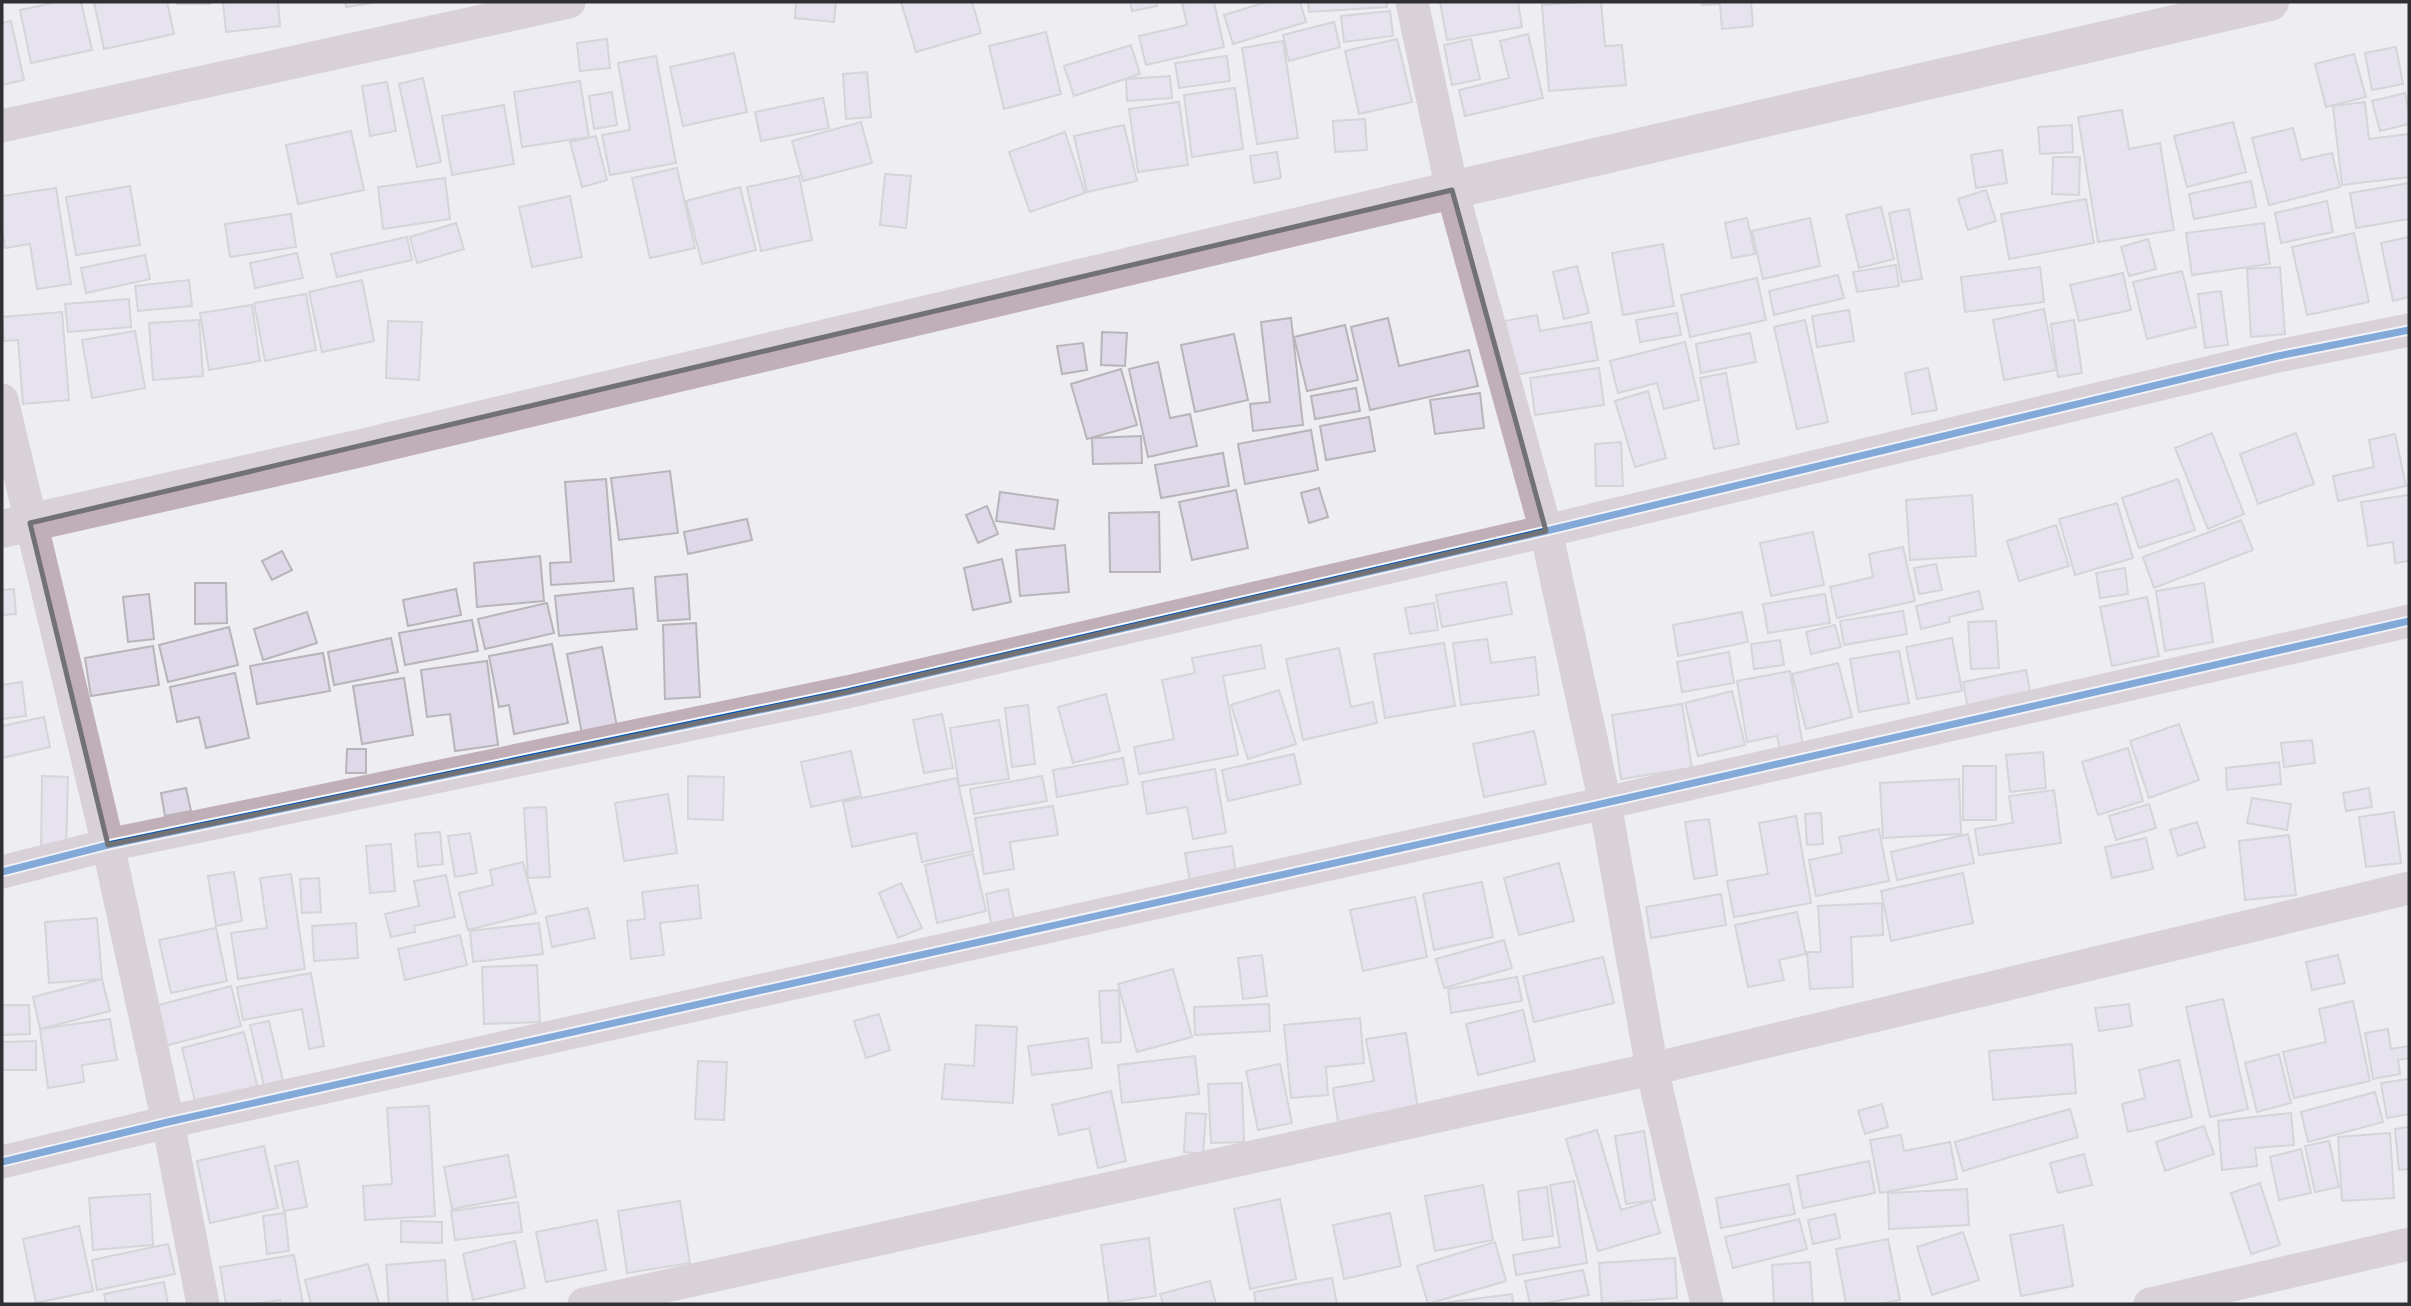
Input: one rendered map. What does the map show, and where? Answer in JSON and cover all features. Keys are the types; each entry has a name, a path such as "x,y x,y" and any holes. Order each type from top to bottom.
{"street":[{"path":"2,126 569,2"},
{"path":"1412,2 1452,190 1546,531 1605,803 1652,1069 1707,1304"},
{"path":"16,526 357,449 1452,190 2270,2"},
{"path":"2,872 108,845 847,692 1546,531 2278,356 2409,330"},
{"path":"2,400 16,526 108,845 168,1122 203,1304"},
{"path":"2,1162 168,1122 1605,803 2409,621"},
{"path":"584,1304 1652,1069 2409,888"},
{"path":"2150,1304 2409,1244"}],"highlighted area":[{"path":"1452,190 1546,531 847,692 108,845 30,523"}],"building":[{"path":"57,2 81,2 92,50 31,63 20,10"},
{"path":"94,2 167,2 174,34 104,49"},
{"path":"209,2 210,4 177,4"},
{"path":"223,2 278,2 280,26 226,32"},
{"path":"345,2 377,2 346,7"},
{"path":"796,2 836,2 834,22 795,18"},
{"path":"901,2 972,2 981,33 916,52"},
{"path":"1130,2 1156,2 1157,6 1132,11"},
{"path":"1182,2 1214,2 1224,47 1146,65 1139,36 1187,25"},
{"path":"1267,2 1300,2 1306,22 1233,44 1224,15"},
{"path":"1308,2 1387,2 1387,7 1309,12"},
{"path":"1440,2 1518,2 1522,27 1447,40"},
{"path":"1601,2 1605,46 1622,45 1626,85 1549,91 1542,5"},
{"path":"1701,2 1751,2 1753,26 1722,29 1720,4 1702,5"},
{"path":"1390,11 1393,36 1344,42 1341,16"},
{"path":"11,21 24,80 2,85 2,23"},
{"path":"1334,22 1340,47 1289,61 1283,35"},
{"path":"1046,32 1061,94 1004,109 989,46"},
{"path":"1528,34 1543,98 1465,116 1459,90 1509,78 1500,41"},
{"path":"607,39 610,68 580,71 577,43"},
{"path":"1397,39 1412,102 1359,114 1345,51"},
{"path":"1471,39 1480,79 1452,85 1444,45"},
{"path":"1283,41 1298,138 1257,144 1242,48"},
{"path":"1131,45 1140,74 1074,96 1064,66"},
{"path":"2396,47 2403,84 2372,90 2365,53"},
{"path":"734,53 747,112 683,126 670,67"},
{"path":"2354,54 2366,97 2326,107 2315,64"},
{"path":"656,56 676,163 610,175 602,135 630,130 618,63"},
{"path":"1227,56 1230,81 1179,88 1175,63"},
{"path":"867,72 871,117 846,119 843,74"},
{"path":"1170,76 1172,98 1127,101 1126,79"},
{"path":"423,78 441,162 417,167 399,84"},
{"path":"580,81 589,137 522,147 514,92"},
{"path":"387,82 396,131 370,136 362,86"},
{"path":"1235,88 1243,149 1192,157 1184,95"},
{"path":"612,92 617,125 594,129 589,96"},
{"path":"2405,93 2409,124 2380,131 2372,101"},
{"path":"823,98 829,128 761,141 755,112"},
{"path":"1179,102 1188,165 1138,172 1129,109"},
{"path":"2365,102 2369,139 2409,134 2409,177 2342,185 2333,106"},
{"path":"504,105 514,164 452,175 442,116"},
{"path":"2122,110 2129,149 2160,143 2174,230 2098,242 2078,117"},
{"path":"1365,119 1367,150 1335,152 1333,121"},
{"path":"861,122 872,163 803,181 792,141"},
{"path":"2233,122 2246,172 2187,187 2174,136"},
{"path":"1124,125 1137,181 1087,192 1074,136"},
{"path":"2072,125 2073,152 2040,154 2038,127"},
{"path":"2293,128 2301,160 2332,153 2340,187 2269,205 2252,138"},
{"path":"351,131 364,190 298,204 286,145"},
{"path":"1065,132 1085,193 1030,212 1009,152"},
{"path":"596,136 607,180 582,187 570,142"},
{"path":"2002,150 2007,183 1976,188 1971,155"},
{"path":"1277,152 1281,178 1254,183 1250,156"},
{"path":"2053,157 2080,157 2079,195 2052,194"},
{"path":"677,168 695,248 650,258 632,178"},
{"path":"885,174 911,176 906,228 880,225"},
{"path":"799,176 812,240 761,251 747,187"},
{"path":"445,178 450,219 383,229 378,187"},
{"path":"2251,181 2256,207 2194,219 2189,194"},
{"path":"2409,183 2409,219 2356,228 2350,193"},
{"path":"130,186 140,245 76,255 66,197"},
{"path":"740,187 756,250 702,264 686,201"},
{"path":"56,188 71,284 37,289 30,244 5,248 2,196"},
{"path":"1986,190 1996,221 1968,230 1958,199"},
{"path":"570,196 582,257 532,267 519,207"},
{"path":"2086,199 2094,243 2009,259 2001,214"},
{"path":"2327,201 2333,232 2281,243 2275,213"},
{"path":"1881,207 1894,259 1859,268 1846,215"},
{"path":"1909,209 1922,279 1902,282 1889,213"},
{"path":"291,214 296,247 230,257 225,224"},
{"path":"1747,218 1755,254 1732,258 1725,223"},
{"path":"1810,218 1820,266 1763,279 1752,231"},
{"path":"456,223 464,249 417,263 410,237"},
{"path":"2264,223 2270,264 2192,275 2186,233"},
{"path":"2354,233 2369,302 2307,315 2292,247"},
{"path":"407,237 412,260 337,277 331,254"},
{"path":"2409,237 2409,297 2393,301 2381,243"},
{"path":"2148,239 2156,269 2129,276 2121,247"},
{"path":"1663,244 1674,306 1623,315 1612,253"},
{"path":"297,253 303,278 255,288 250,263"},
{"path":"145,255 150,279 86,293 81,268"},
{"path":"1896,265 1899,286 1857,292 1853,272"},
{"path":"1577,266 1589,313 1564,319 1553,272"},
{"path":"2040,267 2044,302 1965,312 1961,277"},
{"path":"2280,267 2285,334 2251,337 2247,269"},
{"path":"2182,271 2196,327 2147,339 2133,282"},
{"path":"2123,273 2131,310 2079,321 2070,285"},
{"path":"1838,275 1844,298 1774,315 1769,291"},
{"path":"1757,278 1766,320 1690,337 1681,295"},
{"path":"189,280 192,306 138,311 135,286"},
{"path":"362,280 374,341 322,352 309,292"},
{"path":"2221,291 2228,345 2205,348 2198,294"},
{"path":"306,294 316,350 265,361 254,303"},
{"path":"129,299 131,327 68,332 65,304"},
{"path":"252,305 260,361 209,370 200,313"},
{"path":"2044,309 2056,370 2004,380 1993,320"},
{"path":"1849,310 1854,341 1817,347 1812,316"},
{"path":"62,312 69,400 23,404 18,340 4,341 2,317"},
{"path":"1677,313 1681,335 1640,342 1636,320"},
{"path":"1537,315 1540,331 1591,322 1598,360 1515,375 1505,321"},
{"path":"1291,318 1303,425 1253,431 1250,404 1270,402 1261,322"},
{"path":"1388,318 1399,366 1469,350 1478,386 1370,410 1351,327"},
{"path":"199,320 203,376 153,380 149,323"},
{"path":"1805,320 1828,422 1797,429 1774,327"},
{"path":"2074,320 2082,373 2058,377 2051,324"},
{"path":"388,321 422,322 419,380 386,378"},
{"path":"1345,325 1358,380 1307,391 1294,337"},
{"path":"135,331 145,388 92,398 82,340"},
{"path":"1102,332 1127,333 1125,366 1101,365"},
{"path":"1750,333 1756,362 1701,373 1696,344"},
{"path":"1234,334 1248,400 1195,412 1181,345"},
{"path":"1685,342 1699,400 1664,409 1657,383 1618,393 1610,361"},
{"path":"1083,343 1087,370 1062,374 1057,346"},
{"path":"1158,362 1170,418 1190,414 1197,446 1148,457 1129,369"},
{"path":"1599,368 1604,405 1535,415 1530,378"},
{"path":"1928,368 1937,410 1912,414 1905,373"},
{"path":"1121,369 1137,425 1087,439 1071,384"},
{"path":"1726,373 1739,444 1714,449 1700,378"},
{"path":"1356,388 1360,411 1315,419 1311,396"},
{"path":"1648,391 1666,458 1635,467 1615,401"},
{"path":"1480,393 1484,428 1435,434 1430,400"},
{"path":"1369,417 1375,451 1326,460 1320,426"},
{"path":"1311,430 1318,470 1245,484 1238,444"},
{"path":"2212,433 2244,514 2208,529 2175,448"},
{"path":"2296,433 2314,484 2258,504 2240,454"},
{"path":"2395,434 2406,486 2338,501 2333,476 2374,467 2369,440"},
{"path":"1141,436 1142,463 1093,464 1092,438"},
{"path":"1621,442 1623,486 1596,486 1595,444"},
{"path":"1223,453 1229,486 1161,498 1155,465"},
{"path":"670,471 678,533 619,540 611,478"},
{"path":"606,479 614,581 551,585 550,563 571,562 565,482"},
{"path":"2178,479 2195,530 2139,548 2122,498"},
{"path":"1319,488 1328,517 1309,523 1301,493"},
{"path":"1236,490 1248,548 1192,560 1179,502"},
{"path":"1000,492 1058,500 1054,529 996,521"},
{"path":"1972,495 1976,556 1910,560 1906,500"},
{"path":"2409,495 2409,561 2395,563 2393,542 2368,546 2361,502"},
{"path":"2117,503 2133,558 2075,575 2059,519"},
{"path":"987,506 998,534 978,543 966,515"},
{"path":"1159,512 1160,572 1110,572 1109,513"},
{"path":"747,519 752,540 688,554 684,532"},
{"path":"2241,520 2253,550 2154,588 2143,557"},
{"path":"2056,525 2069,566 2019,581 2007,541"},
{"path":"1813,532 1824,585 1771,596 1760,543"},
{"path":"1065,545 1069,592 1020,596 1016,550"},
{"path":"1903,547 1915,601 1837,618 1830,587 1873,577 1869,554"},
{"path":"282,551 292,570 272,580 262,561"},
{"path":"540,556 544,601 477,607 474,563"},
{"path":"1002,559 1011,602 973,610 964,568"},
{"path":"1936,564 1942,590 1919,594 1914,568"},
{"path":"2125,568 2128,594 2100,598 2096,573"},
{"path":"687,574 690,619 658,621 655,577"},
{"path":"1506,582 1512,614 1442,627 1436,595"},
{"path":"195,583 226,583 227,623 195,624"},
{"path":"2204,583 2213,642 2165,651 2156,591"},
{"path":"633,588 637,629 559,636 555,596"},
{"path":"14,589 16,614 2,615 2,590"},
{"path":"456,589 461,615 408,626 403,600"},
{"path":"1979,591 1983,609 1949,617 1950,622 1921,629 1916,606"},
{"path":"149,594 154,639 128,642 123,597"},
{"path":"1825,594 1830,623 1768,633 1763,604"},
{"path":"2147,597 2159,656 2112,666 2100,607"},
{"path":"547,603 554,633 485,649 478,619"},
{"path":"1434,603 1438,630 1410,634 1405,608"},
{"path":"1903,611 1907,634 1844,645 1840,621"},
{"path":"307,612 317,643 263,660 254,629"},
{"path":"1742,612 1748,642 1678,656 1673,625"},
{"path":"472,620 478,651 405,665 399,633"},
{"path":"1996,621 1999,668 1971,669 1968,622"},
{"path":"696,623 700,697 665,699 663,625"},
{"path":"1835,625 1841,647 1811,654 1806,632"},
{"path":"229,627 238,665 168,682 159,645"},
{"path":"391,638 398,672 334,685 328,652"},
{"path":"1952,638 1962,691 1917,699 1906,647"},
{"path":"1487,639 1491,663 1535,657 1539,695 1461,705 1453,643"},
{"path":"1780,640 1784,665 1754,669 1751,644"},
{"path":"1444,643 1455,706 1385,718 1374,654"},
{"path":"552,644 568,723 514,734 509,705 499,707 489,656"},
{"path":"1261,645 1265,668 1223,676 1238,755 1139,774 1134,747 1174,739 1162,680 1195,673 1192,658"},
{"path":"153,646 159,685 91,696 85,658"},
{"path":"602,647 617,727 582,734 567,654"},
{"path":"1339,648 1351,707 1373,702 1377,723 1303,740 1286,659"},
{"path":"1899,651 1909,703 1859,712 1850,659"},
{"path":"1729,652 1734,683 1682,692 1677,662"},
{"path":"323,653 330,691 257,704 250,666"},
{"path":"487,661 498,745 455,751 450,714 427,717 421,670"},
{"path":"1838,663 1852,717 1806,729 1792,674"},
{"path":"2026,670 2031,696 1968,709 1963,682"},
{"path":"1790,671 1803,746 1780,750 1777,736 1747,742 1737,681"},
{"path":"235,673 249,738 206,748 199,717 177,722 170,687"},
{"path":"404,678 413,735 362,744 353,686"},
{"path":"22,682 26,716 2,719 2,685"},
{"path":"1279,690 1296,744 1248,759 1231,705"},
{"path":"1732,691 1745,745 1698,756 1685,703"},
{"path":"1106,694 1120,751 1073,763 1058,707"},
{"path":"1682,704 1692,768 1621,779 1612,715"},
{"path":"1028,705 1035,764 1012,767 1005,708"},
{"path":"942,714 953,768 924,773 913,720"},
{"path":"44,717 50,747 2,758 2,726"},
{"path":"999,720 1009,779 959,786 950,728"},
{"path":"2179,724 2199,780 2149,798 2130,741"},
{"path":"1534,731 1546,784 1484,797 1473,744"},
{"path":"2312,740 2315,763 2284,767 2281,743"},
{"path":"2128,748 2143,801 2098,815 2082,762"},
{"path":"347,749 366,749 366,773 346,773"},
{"path":"851,751 861,796 811,807 801,762"},
{"path":"2043,752 2046,788 2010,792 2006,755"},
{"path":"1294,754 1301,784 1228,801 1222,770"},
{"path":"1123,758 1128,784 1057,797 1053,770"},
{"path":"2279,762 2281,784 2227,790 2226,768"},
{"path":"1963,766 1996,766 1996,820 1963,820"},
{"path":"1215,769 1226,833 1193,839 1187,807 1147,814 1142,782"},
{"path":"42,776 68,777 66,852 41,852"},
{"path":"688,776 724,777 723,820 688,819"},
{"path":"1042,776 1047,801 974,814 970,789"},
{"path":"957,778 973,851 922,862 916,833 852,847 843,802"},
{"path":"1959,779 1961,834 1883,838 1880,783"},
{"path":"186,788 191,811 165,816 161,793"},
{"path":"2369,788 2372,807 2346,811 2343,793"},
{"path":"2054,790 2061,843 1979,855 1975,829 2013,823 2009,796"},
{"path":"668,794 677,853 624,861 615,803"},
{"path":"2252,798 2291,804 2287,830 2247,823"},
{"path":"2149,804 2156,828 2116,840 2109,816"},
{"path":"1053,806 1058,835 1010,842 1014,869 984,874 975,818"},
{"path":"546,807 550,877 528,878 524,808"},
{"path":"2394,812 2401,863 2366,867 2359,817"},
{"path":"1821,813 1823,844 1807,845 1805,814"},
{"path":"1796,816 1811,903 1734,917 1727,881 1768,874 1759,823"},
{"path":"1709,819 1717,875 1694,879 1685,822"},
{"path":"2197,822 2205,847 2178,856 2170,830"},
{"path":"1879,829 1889,881 1816,896 1809,860 1842,853 1839,837"},
{"path":"440,832 443,864 418,867 415,834"},
{"path":"470,833 477,873 455,877 448,836"},
{"path":"1968,834 1974,863 1897,880 1891,852"},
{"path":"2289,835 2296,895 2245,900 2239,841"},
{"path":"2146,838 2153,869 2112,878 2105,847"},
{"path":"391,844 395,891 370,893 366,846"},
{"path":"1232,846 1236,874 1190,882 1185,853"},
{"path":"973,854 986,911 937,923 925,865"},
{"path":"523,862 536,913 468,930 459,893 493,885 490,870"},
{"path":"1559,863 1574,921 1519,935 1504,878"},
{"path":"234,872 242,921 216,926 208,876"},
{"path":"1963,873 1973,923 1891,941 1881,891"},
{"path":"291,874 305,969 238,979 231,933 267,928 260,878"},
{"path":"446,875 455,917 414,926 415,932 391,937 385,914 419,906 414,881"},
{"path":"319,878 321,912 302,913 300,879"},
{"path":"1482,882 1493,937 1434,950 1423,894"},
{"path":"901,883 922,928 898,938 879,893"},
{"path":"698,885 701,918 660,923 664,955 631,959 627,921 645,919 642,892"},
{"path":"1008,889 1015,925 992,930 986,894"},
{"path":"1721,894 1726,925 1651,938 1646,907"},
{"path":"1415,897 1427,957 1363,971 1350,910"},
{"path":"1882,903 1883,935 1851,937 1853,987 1810,989 1807,952 1821,952 1818,906"},
{"path":"588,908 595,938 552,947 546,917"},
{"path":"1797,912 1806,954 1779,960 1784,980 1748,987 1735,925"},
{"path":"97,918 102,979 49,983 45,922"},
{"path":"356,923 358,958 314,961 312,926"},
{"path":"539,923 543,954 473,962 470,931"},
{"path":"216,928 227,981 171,993 159,940"},
{"path":"460,935 467,965 405,980 398,949"},
{"path":"1504,940 1512,968 1444,988 1436,959"},
{"path":"1262,955 1267,996 1243,999 1238,958"},
{"path":"2338,955 2345,983 2312,990 2306,962"},
{"path":"1603,957 1614,1003 1534,1022 1523,976"},
{"path":"537,965 540,1022 484,1024 482,967"},
{"path":"1173,969 1192,1037 1137,1052 1118,984"},
{"path":"311,973 324,1046 309,1049 302,1009 243,1020 237,987"},
{"path":"1517,977 1522,1001 1451,1013 1448,989"},
{"path":"102,979 110,1011 40,1029 33,997"},
{"path":"231,986 241,1026 165,1046 155,1006"},
{"path":"1119,990 1121,1042 1102,1043 1099,991"},
{"path":"2223,999 2248,1109 2210,1117 2186,1007"},
{"path":"2353,1001 2370,1081 2294,1098 2283,1052 2326,1042 2319,1009"},
{"path":"1269,1004 1270,1031 1195,1035 1194,1007"},
{"path":"2129,1004 2132,1026 2099,1031 2095,1008"},
{"path":"2,1005 29,1005 30,1034 2,1035"},
{"path":"1523,1010 1535,1061 1478,1075 1466,1024"},
{"path":"879,1014 890,1050 866,1058 854,1021"},
{"path":"1360,1018 1364,1063 1326,1067 1328,1095 1291,1098 1284,1025"},
{"path":"110,1019 117,1060 82,1065 84,1082 48,1088 40,1029"},
{"path":"269,1021 284,1085 265,1090 250,1025"},
{"path":"976,1025 1017,1027 1013,1103 942,1099 945,1064 974,1066"},
{"path":"2388,1029 2391,1049 2409,1046 2409,1058 2398,1060 2400,1074 2373,1079 2365,1033"},
{"path":"244,1032 259,1093 197,1109 182,1048"},
{"path":"1406,1033 1418,1109 1338,1122 1333,1088 1374,1081 1366,1039"},
{"path":"1088,1038 1092,1068 1032,1075 1028,1046"},
{"path":"36,1041 36,1070 2,1070 2,1042"},
{"path":"2072,1044 2076,1093 1993,1100 1989,1051"},
{"path":"2279,1054 2291,1103 2257,1112 2245,1063"},
{"path":"1195,1056 1199,1094 1122,1103 1118,1065"},
{"path":"2179,1060 2192,1117 2128,1132 2122,1104 2145,1098 2139,1070"},
{"path":"698,1061 727,1062 724,1120 695,1119"},
{"path":"1280,1064 1292,1123 1258,1130 1246,1071"},
{"path":"2409,1079 2409,1114 2387,1118 2381,1083"},
{"path":"1242,1083 1244,1142 1211,1143 1208,1084"},
{"path":"1111,1091 1126,1161 1098,1168 1089,1128 1059,1135 1052,1105"},
{"path":"2375,1092 2383,1122 2308,1142 2301,1112"},
{"path":"1882,1104 1888,1127 1865,1134 1858,1111"},
{"path":"429,1106 435,1216 365,1220 363,1186 392,1184 387,1108"},
{"path":"2070,1109 2078,1137 1963,1171 1955,1142"},
{"path":"1186,1113 1206,1114 1203,1154 1184,1152"},
{"path":"2291,1113 2294,1145 2255,1148 2257,1166 2222,1170 2218,1121"},
{"path":"2204,1126 2214,1154 2165,1171 2156,1142"},
{"path":"2409,1127 2409,1169 2399,1170 2395,1129"},
{"path":"1597,1130 1621,1210 1651,1201 1660,1233 1598,1251 1566,1139"},
{"path":"1644,1131 1655,1200 1626,1204 1615,1136"},
{"path":"2390,1133 2394,1198 2342,1201 2338,1137"},
{"path":"1901,1135 1904,1151 1950,1142 1957,1179 1880,1193 1870,1140"},
{"path":"2329,1141 2339,1187 2315,1192 2305,1146"},
{"path":"264,1146 278,1208 210,1223 197,1161"},
{"path":"2301,1149 2311,1193 2279,1200 2270,1157"},
{"path":"2084,1154 2092,1185 2058,1193 2050,1163"},
{"path":"508,1155 516,1197 452,1209 444,1167"},
{"path":"298,1161 307,1207 284,1211 275,1166"},
{"path":"1869,1161 1875,1193 1803,1208 1797,1176"},
{"path":"1574,1181 1587,1263 1516,1275 1513,1255 1560,1247 1550,1185"},
{"path":"2260,1183 2280,1245 2251,1254 2231,1193"},
{"path":"1789,1184 1795,1214 1721,1228 1716,1198"},
{"path":"1483,1185 1493,1240 1435,1251 1425,1196"},
{"path":"1547,1187 1553,1236 1523,1240 1518,1191"},
{"path":"1967,1189 1969,1225 1889,1229 1888,1193"},
{"path":"150,1194 153,1245 93,1250 89,1198"},
{"path":"1280,1199 1296,1279 1250,1289 1234,1209"},
{"path":"680,1201 690,1263 627,1273 618,1211"},
{"path":"518,1202 522,1232 455,1240 451,1211"},
{"path":"285,1213 289,1251 267,1254 263,1216"},
{"path":"1390,1213 1401,1266 1344,1279 1333,1225"},
{"path":"1835,1214 1840,1238 1813,1244 1808,1220"},
{"path":"1799,1219 1807,1249 1733,1268 1725,1237"},
{"path":"597,1220 606,1270 546,1282 536,1232"},
{"path":"401,1221 442,1222 442,1243 401,1242"},
{"path":"2063,1225 2073,1286 2021,1296 2010,1235"},
{"path":"79,1226 93,1291 36,1303 23,1239"},
{"path":"1963,1232 1979,1280 1932,1295 1917,1247"},
{"path":"1149,1238 1156,1296 1109,1303 1101,1245"},
{"path":"1888,1239 1900,1300 1878,1304 1846,1304 1836,1249"},
{"path":"515,1241 525,1288 473,1300 463,1254"},
{"path":"1495,1242 1506,1281 1428,1304 1417,1266"},
{"path":"168,1244 175,1274 97,1290 92,1260"},
{"path":"294,1255 303,1304 281,1304 280,1300 255,1304 226,1304 220,1267"},
{"path":"1675,1258 1677,1298 1602,1303 1599,1263"},
{"path":"445,1260 448,1304 389,1304 386,1265"},
{"path":"1810,1262 1813,1304 1774,1304 1772,1265"},
{"path":"368,1264 379,1304 311,1304 305,1280"},
{"path":"1583,1270 1589,1295 1530,1304 1525,1281"},
{"path":"1332,1278 1337,1304 1256,1304 1254,1292"},
{"path":"1210,1281 1216,1304 1163,1304 1160,1294"},
{"path":"164,1282 168,1304 106,1304 104,1294"},
{"path":"1512,1294 1513,1304 1435,1304"}],"cycle path":[{"path":"2,872 108,845 847,692 1546,531 2278,356 2409,330"},
{"path":"2,1162 168,1122 1605,803 2409,621"}]}
